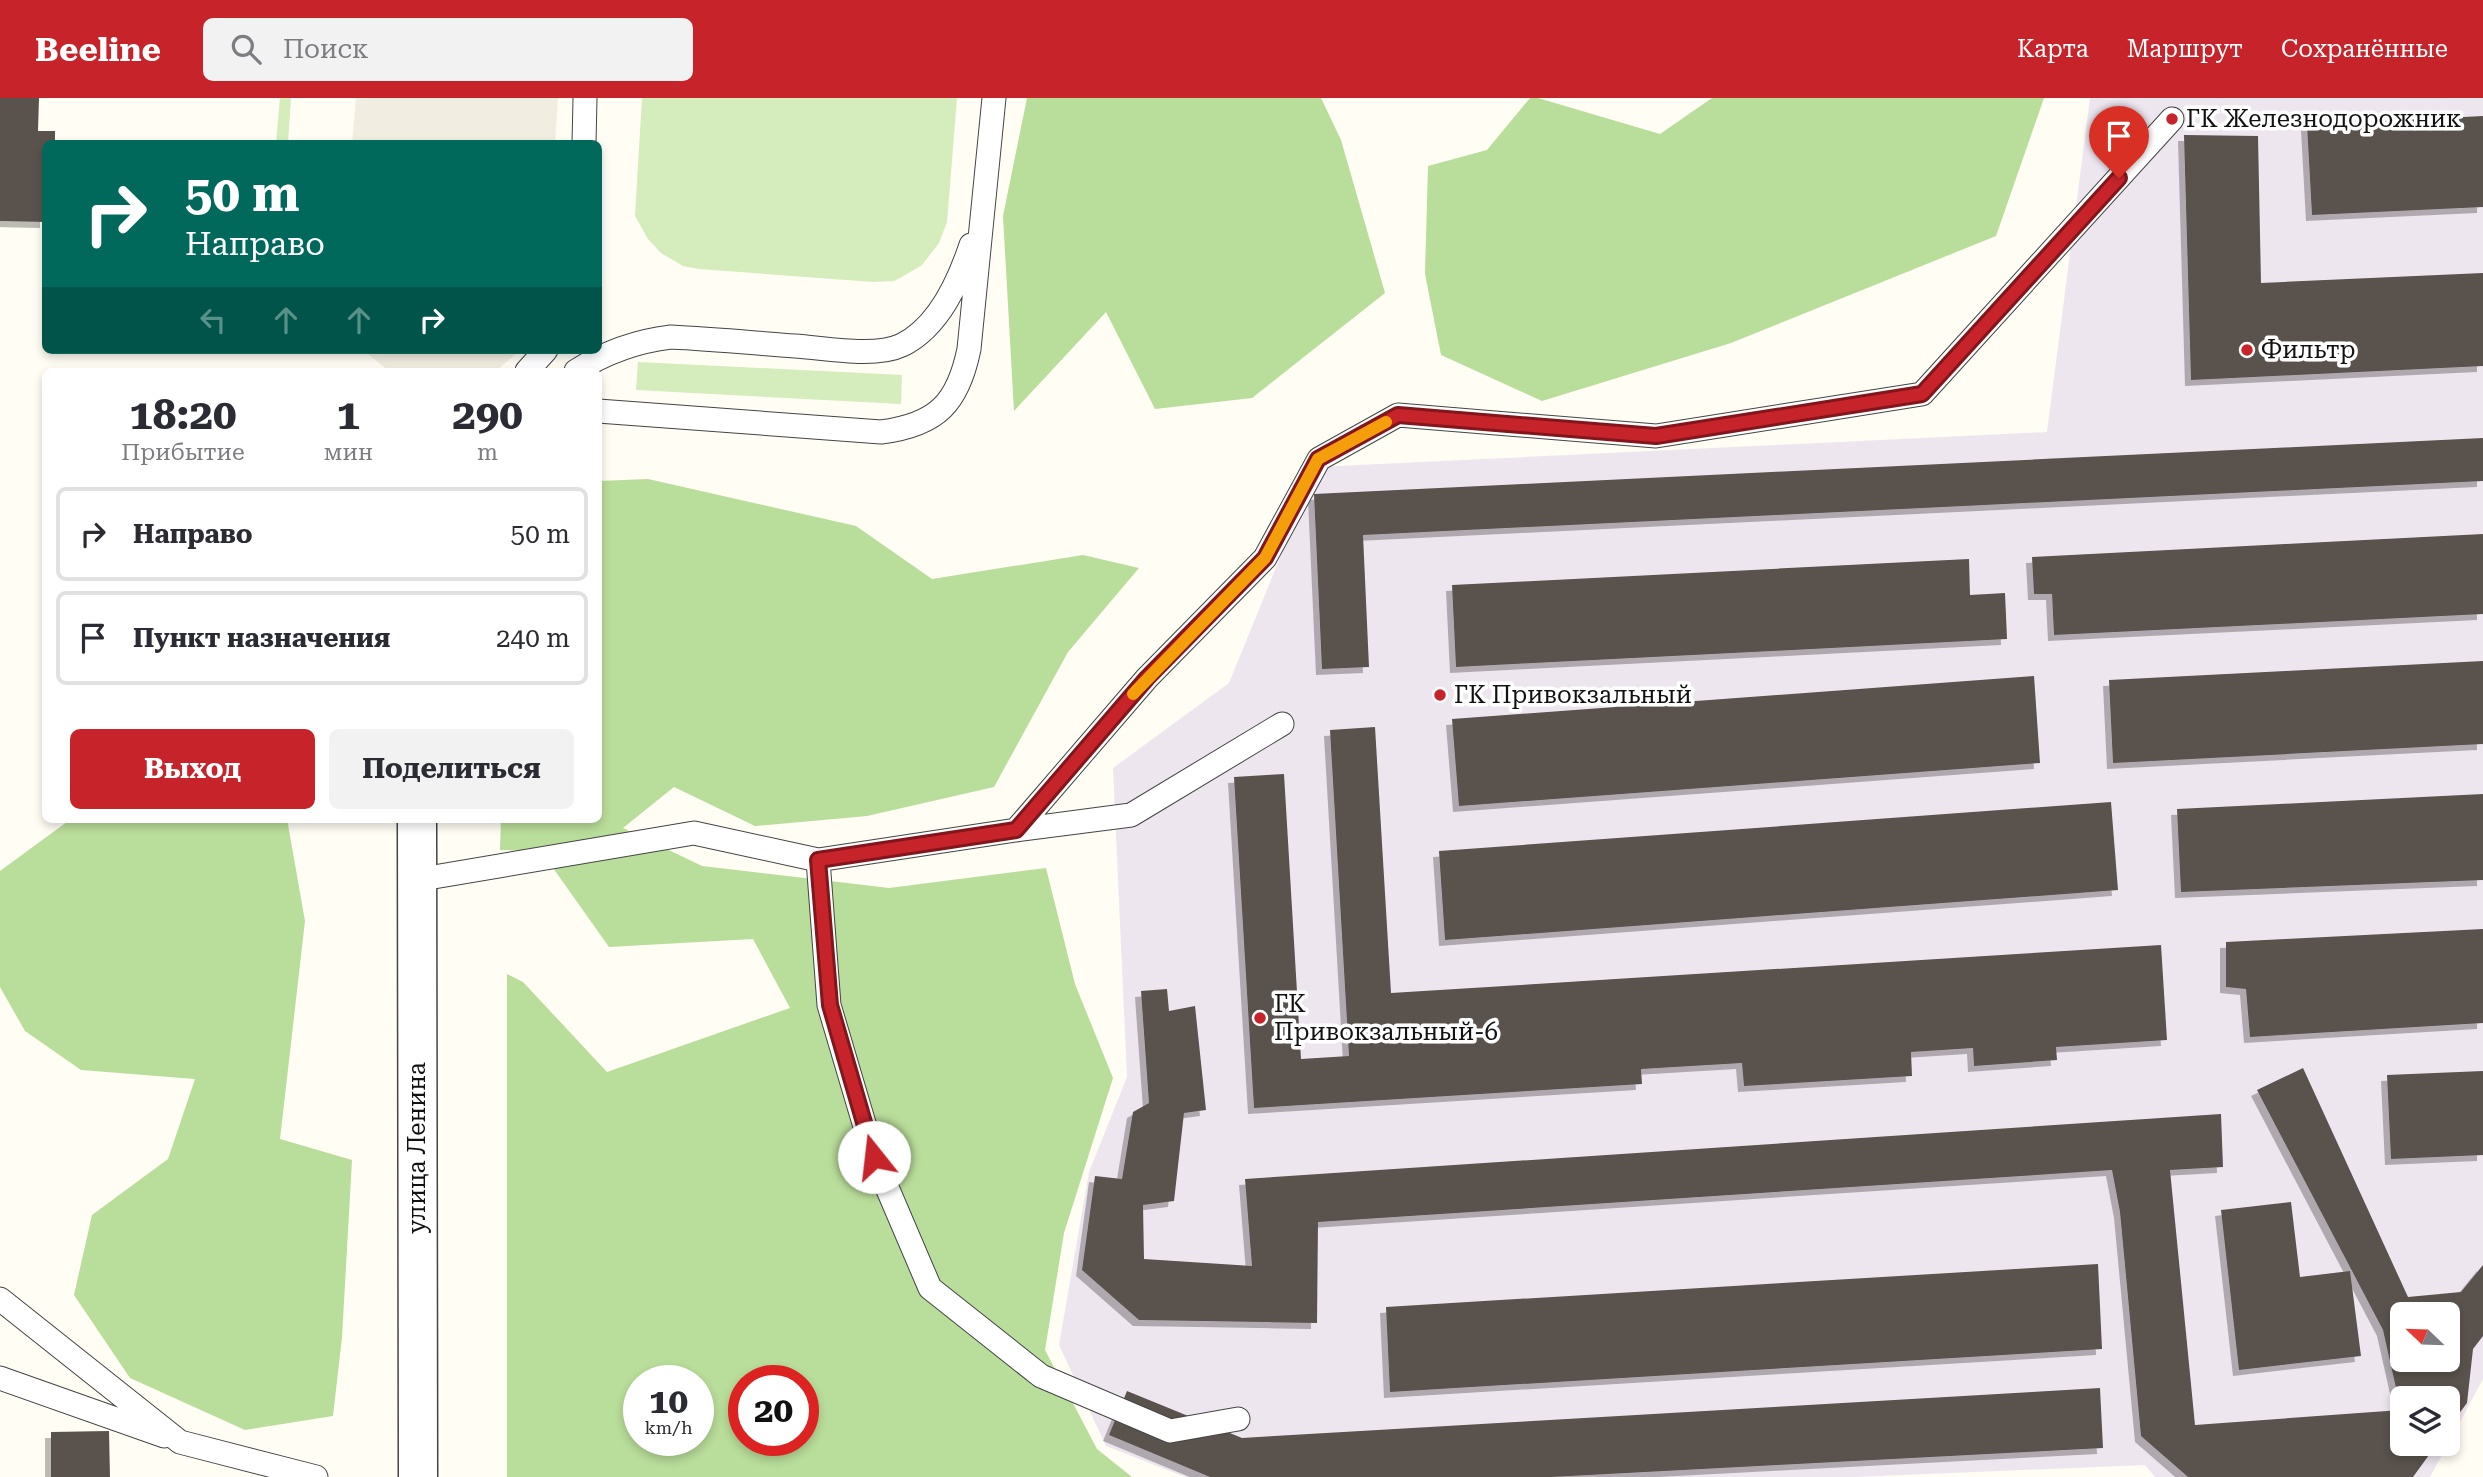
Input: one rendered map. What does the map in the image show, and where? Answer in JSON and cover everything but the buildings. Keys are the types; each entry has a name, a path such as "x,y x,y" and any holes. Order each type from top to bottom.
{"street":[{"name":"улица Ленина","path":"417,823 418,1477"}],"lane":[{"path":"584,140 585,98"},
{"path":"602,411 881,432 921,424 944,409 964,374 969,349 994,98"},
{"path":"1016,830 1147,678 1265,558 1318,459 1398,415 1656,436 1922,394 2172,120"},
{"path":"582,368 615,350 646,340 671,337 855,351 889,350 902,345 924,329 953,288 963,268 983,203"},
{"path":"530,368 542,354"},
{"path":"416,880 694,833 818,860 1131,815 1282,724"},
{"path":"818,860 830,1005 874,1157 930,1288 1041,1376 1170,1430 1238,1419"},
{"path":"0,1298 180,1442"},
{"path":"0,1378 180,1442 316,1477"}],"shaded area":[{"path":"356,98 558,98 555,140 352,140"},
{"path":"2090,98 2483,98 2483,1379 2460,1422 2460,1386 2390,1386 2390,1456 2441,1456 2430,1477 2155,1477 2145,1465 1855,1477 1185,1477 1106,1446 1059,1345 1089,1172 1127,1077 1113,768 1229,683 1317,467 2047,432"},
{"path":"368,354 515,354 499,368 385,368"}],"green space":[{"path":"280,98 291,98 288,140 276,140"},
{"path":"642,98 957,98 947,222 939,243 922,265 894,281 873,282 683,266 661,253 648,239 635,216"},
{"path":"1027,98 1321,98 1341,140 1385,293 1252,398 1155,409 1106,312 1014,411 1003,216"},
{"path":"1530,98 1538,98 1660,134 1712,98 2044,98 1996,236 1731,343 1542,401 1441,355 1425,274 1428,166 1487,150"},
{"path":"638,362 902,375 901,404 636,390"},
{"path":"648,479 856,526 932,579 1083,555 1139,568 1068,652 994,787 867,816 755,826 674,787 623,828 702,866 889,888 1046,868 1075,984 1113,1078 1064,1233 1045,1350 1097,1449 1132,1477 507,1477 507,974 523,982 607,1072 790,1008 753,939 609,947 541,851 500,850 501,823 602,823 602,481"},
{"path":"66,823 288,823 305,921 280,1139 352,1160 342,1337 333,1416 245,1430 130,1378 74,1295 92,1215 168,1159 195,1079 81,1070 25,1031 0,987 0,871"}],"slow traffic":[{"path":"1133,694 1265,558 1318,459 1386,422"}],"place":[{"name":"ГК Железнодорожник","path":"2172,119"},
{"name":"Фильтр","path":"2247,350"},
{"name":"ГК Привокзальный","path":"1440,695"},
{"name":"ГК Привокзальный-6","path":"1260,1018"}],"route":[{"path":"874,1157 830,1005 818,860 1016,830 1147,678 1265,558 1318,459 1398,415 1656,436 1922,394 2119,178"}]}
